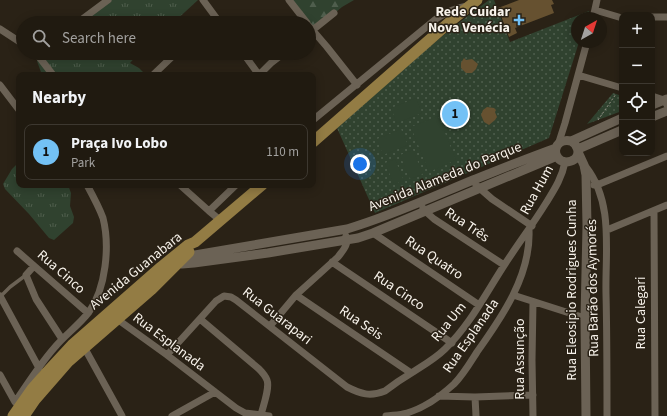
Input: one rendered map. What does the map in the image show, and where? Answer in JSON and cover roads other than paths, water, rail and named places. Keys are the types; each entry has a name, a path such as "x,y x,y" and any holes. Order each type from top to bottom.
{"main road":[{"path":"316,139 473,3"},
{"name":"Avenida Guanabara","path":"20,411 47,372 72,345 99,321 192,249 195,242 258,188"},
{"name":"Avenida Guanabara","path":"20,411 39,395 60,370 84,347 152,289 180,257"}],"street":[{"path":"86,16 108,0"},
{"path":"203,0 212,16"},
{"path":"289,0 302,16"},
{"path":"594,12 597,0"},
{"path":"316,118 436,19 453,9 473,3"},
{"path":"316,26 334,13"},
{"path":"607,16 619,18"},
{"path":"655,17 667,17"},
{"path":"0,29 16,39"},
{"path":"316,36 327,47 357,84"},
{"path":"584,165 576,161 561,161 557,149 585,48"},
{"path":"42,60 51,72"},
{"path":"156,72 169,60"},
{"path":"248,60 258,72"},
{"path":"263,72 275,60"},
{"path":"578,75 619,86"},
{"path":"0,85 16,106"},
{"path":"655,97 666,101"},
{"path":"655,104 666,101"},
{"path":"655,116 667,111"},
{"name":"Avenida Alameda do Parque","path":"180,257 344,230 423,207 479,188 557,149 563,140 569,140 619,119"},
{"path":"565,124 569,140 576,145 584,165"},
{"path":"578,150 619,131"},
{"name":"Avenida Alameda do Parque","path":"180,257 186,264 358,238 423,207 472,180 557,149"},
{"path":"569,161 577,156 578,150"},
{"path":"586,184 597,185 667,156"},
{"name":"Rua Hum","path":"530,228 557,185 569,161"},
{"name":"Rua Eleosipio Rodrigues Cunha","path":"584,165 586,175 587,234 585,318 586,416"},
{"name":"Rua Barão dos Aymorés","path":"584,165 597,185 605,213 607,416"},
{"path":"472,180 492,199 530,228"},
{"path":"20,411 39,368 62,339 88,313 97,298 101,285 105,265 105,229 99,209 88,188"},
{"path":"183,188 220,220"},
{"path":"209,211 233,188"},
{"path":"606,230 667,205"},
{"name":"Rua Três","path":"423,207 434,219 504,266"},
{"name":"Rua Calegari","path":"654,210 655,416"},
{"name":"Rua Um","path":"340,382 347,387 364,394 378,393 436,357 452,342 479,305 530,228"},
{"name":"Rua Esplanada","path":"386,416 399,415 415,410 439,396 454,383 468,365 488,337 514,295 528,250 530,228"},
{"path":"270,326 296,294 332,262 346,246 347,239 344,230"},
{"name":"Rua Quatro","path":"373,232 479,305"},
{"path":"518,245 528,250"},
{"name":"Rua Cinco","path":"17,251 88,313"},
{"name":"Rua Cinco","path":"332,262 452,342"},
{"path":"34,266 26,275 36,298 62,339"},
{"name":"Rua Seis","path":"296,294 411,373"},
{"path":"514,295 585,318"},
{"name":"Rua Guarapari","path":"168,355 216,301 224,296 227,296 236,300 340,382"},
{"path":"0,297 39,368"},
{"name":"Rua Assunção","path":"533,302 533,416"},
{"name":"Rua Esplanada","path":"117,319 245,413 265,416"},
{"path":"200,319 259,369 266,377 267,388 265,416"},
{"path":"84,347 122,416"},
{"path":"0,375 20,411"},
{"path":"172,416 215,392"},
{"path":"439,396 475,397 533,394"},
{"path":"475,397 476,416"}],"lane":[{"path":"0,297 26,275"}],"place":[{"name":"Rede Cuidar Nova Venécia","path":"519,20"},
{"name":"Praça Ivo Lobo","path":"455,114"}]}
